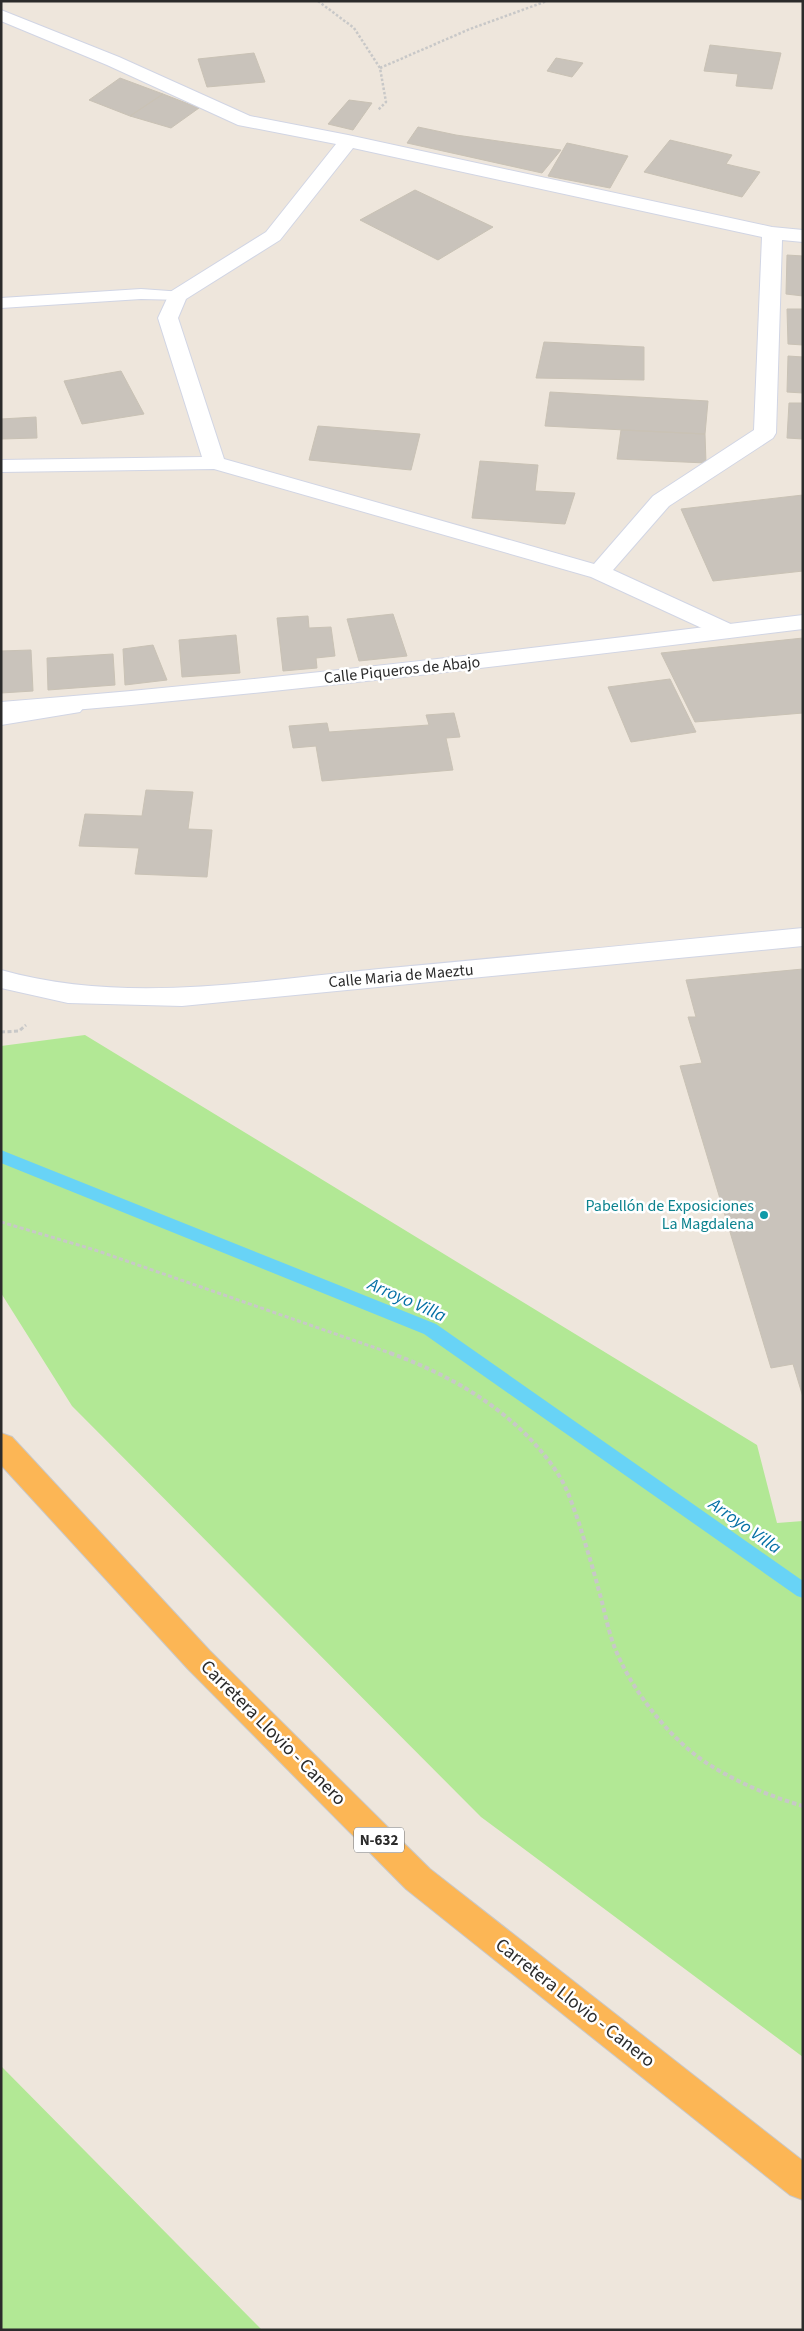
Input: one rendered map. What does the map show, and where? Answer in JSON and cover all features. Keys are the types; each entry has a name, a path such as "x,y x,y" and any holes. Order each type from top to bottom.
{"highway":[{"name":"Carretera Llovio - Canero","path":"1,1445 199,1660 418,1879 803,2183"}],"street":[{"path":"1,15 113,61 245,121 348,141 772,233 803,236"},
{"path":"216,463 168,318 177,296 272,236 348,141"},
{"path":"599,572 661,501 765,433 772,233"},
{"path":"1,466 216,463 599,572 727,631"},
{"name":"Calle Piqueros de Abajo","path":"1,709 128,699 394,672 803,622"},
{"path":"1,718 128,699"},
{"name":"Calle Maria de Maeztu","path":"1,979 18,985 88,998 182,997 803,937"}],"lane":[{"path":"1,303 141,294 177,296"}],"path":[{"path":"318,1 354,28 380,68 386,102 348,141"},
{"path":"380,68 470,28 547,1"},
{"path":"1,1222 95,1250 424,1365 492,1405 536,1445 558,1475 572,1503 593,1567 613,1643 636,1689 668,1730 712,1767 770,1796 803,1806"}],"green space":[{"path":"85,1035 757,1445 777,1523 803,1521 803,2057 481,1817 72,1406 1,1293 1,1046"},
{"path":"1,2066 262,2330 1,2330"}],"building":[{"path":"710,45 781,53 772,89 736,86 738,74 704,71"},
{"path":"254,53 265,82 207,87 198,59"},
{"path":"556,58 583,63 572,77 547,71"},
{"path":"120,78 163,94 130,116 89,100"},
{"path":"163,94 199,108 171,128 130,116"},
{"path":"349,100 372,103 353,130 328,124"},
{"path":"418,127 456,135 561,150 542,173 407,143"},
{"path":"670,140 732,155 726,164 760,172 742,197 644,172"},
{"path":"567,143 628,156 610,188 548,176"},
{"path":"415,190 493,227 438,260 360,220"},
{"path":"787,255 803,256 803,296 786,294"},
{"path":"787,309 803,309 803,345 788,344"},
{"path":"544,342 644,347 644,380 536,378"},
{"path":"788,356 803,357 803,393 787,392"},
{"path":"121,371 144,414 82,424 64,381"},
{"path":"550,392 708,401 705,434 545,426"},
{"path":"789,403 803,403 803,439 787,438"},
{"path":"36,417 37,438 1,439 1,419"},
{"path":"318,426 420,434 411,470 309,460"},
{"path":"621,430 705,434 706,463 617,459"},
{"path":"480,461 538,465 535,491 575,493 565,524 472,518"},
{"path":"803,495 803,571 713,581 681,509"},
{"path":"393,614 407,656 359,661 347,619"},
{"path":"308,616 309,628 331,627 335,656 316,658 317,668 283,671 277,618"},
{"path":"236,635 240,673 182,677 179,640"},
{"path":"803,638 803,713 695,722 661,653"},
{"path":"153,645 167,680 125,685 123,649"},
{"path":"31,650 33,691 1,693 1,651"},
{"path":"113,654 115,685 48,690 47,658"},
{"path":"670,679 696,732 631,742 608,687"},
{"path":"454,713 460,737 446,738 453,770 322,781 316,746 293,748 289,726 327,723 329,732 429,725 426,715"},
{"path":"146,790 193,792 188,829 212,830 207,877 135,874 139,848 79,846 85,814 142,816"},
{"name":"Pabellón de Exposiciones La Magdalena","path":"803,969 803,1397 793,1364 771,1368 680,1066 702,1063 688,1017 696,1017 686,980"}],"waterway":[{"name":"Arroyo Villa","path":"1,1156 430,1329 803,1591"}],"place":[{"name":"Pabellón de Exposiciones La Magdalena","path":"764,1215"}]}
